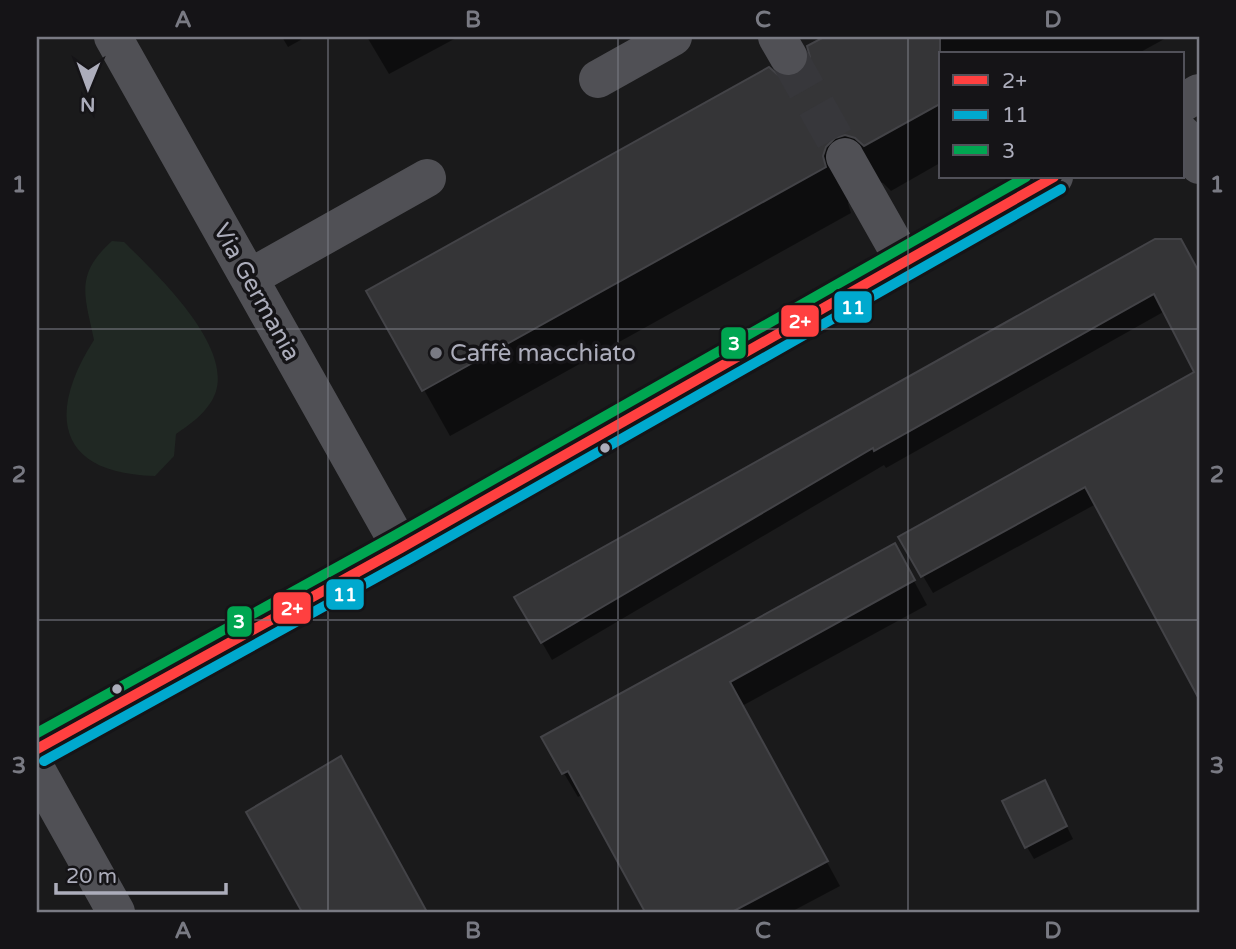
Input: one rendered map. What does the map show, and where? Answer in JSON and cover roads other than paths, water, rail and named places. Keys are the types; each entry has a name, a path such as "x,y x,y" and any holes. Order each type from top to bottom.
{"street":[{"name":"Via Germania","path":"113,37 401,548"},
{"path":"598,79 673,37"},
{"path":"1184,138 1199,165"},
{"path":"845,157 905,263"},
{"path":"248,278 427,178"},
{"path":"37,749 401,548 1052,178"},
{"path":"37,772 116,912"}],"tunnel":[{"path":"788,56 845,157"}],"place":[{"name":"Caffè macchiato","path":"436,353"}]}
